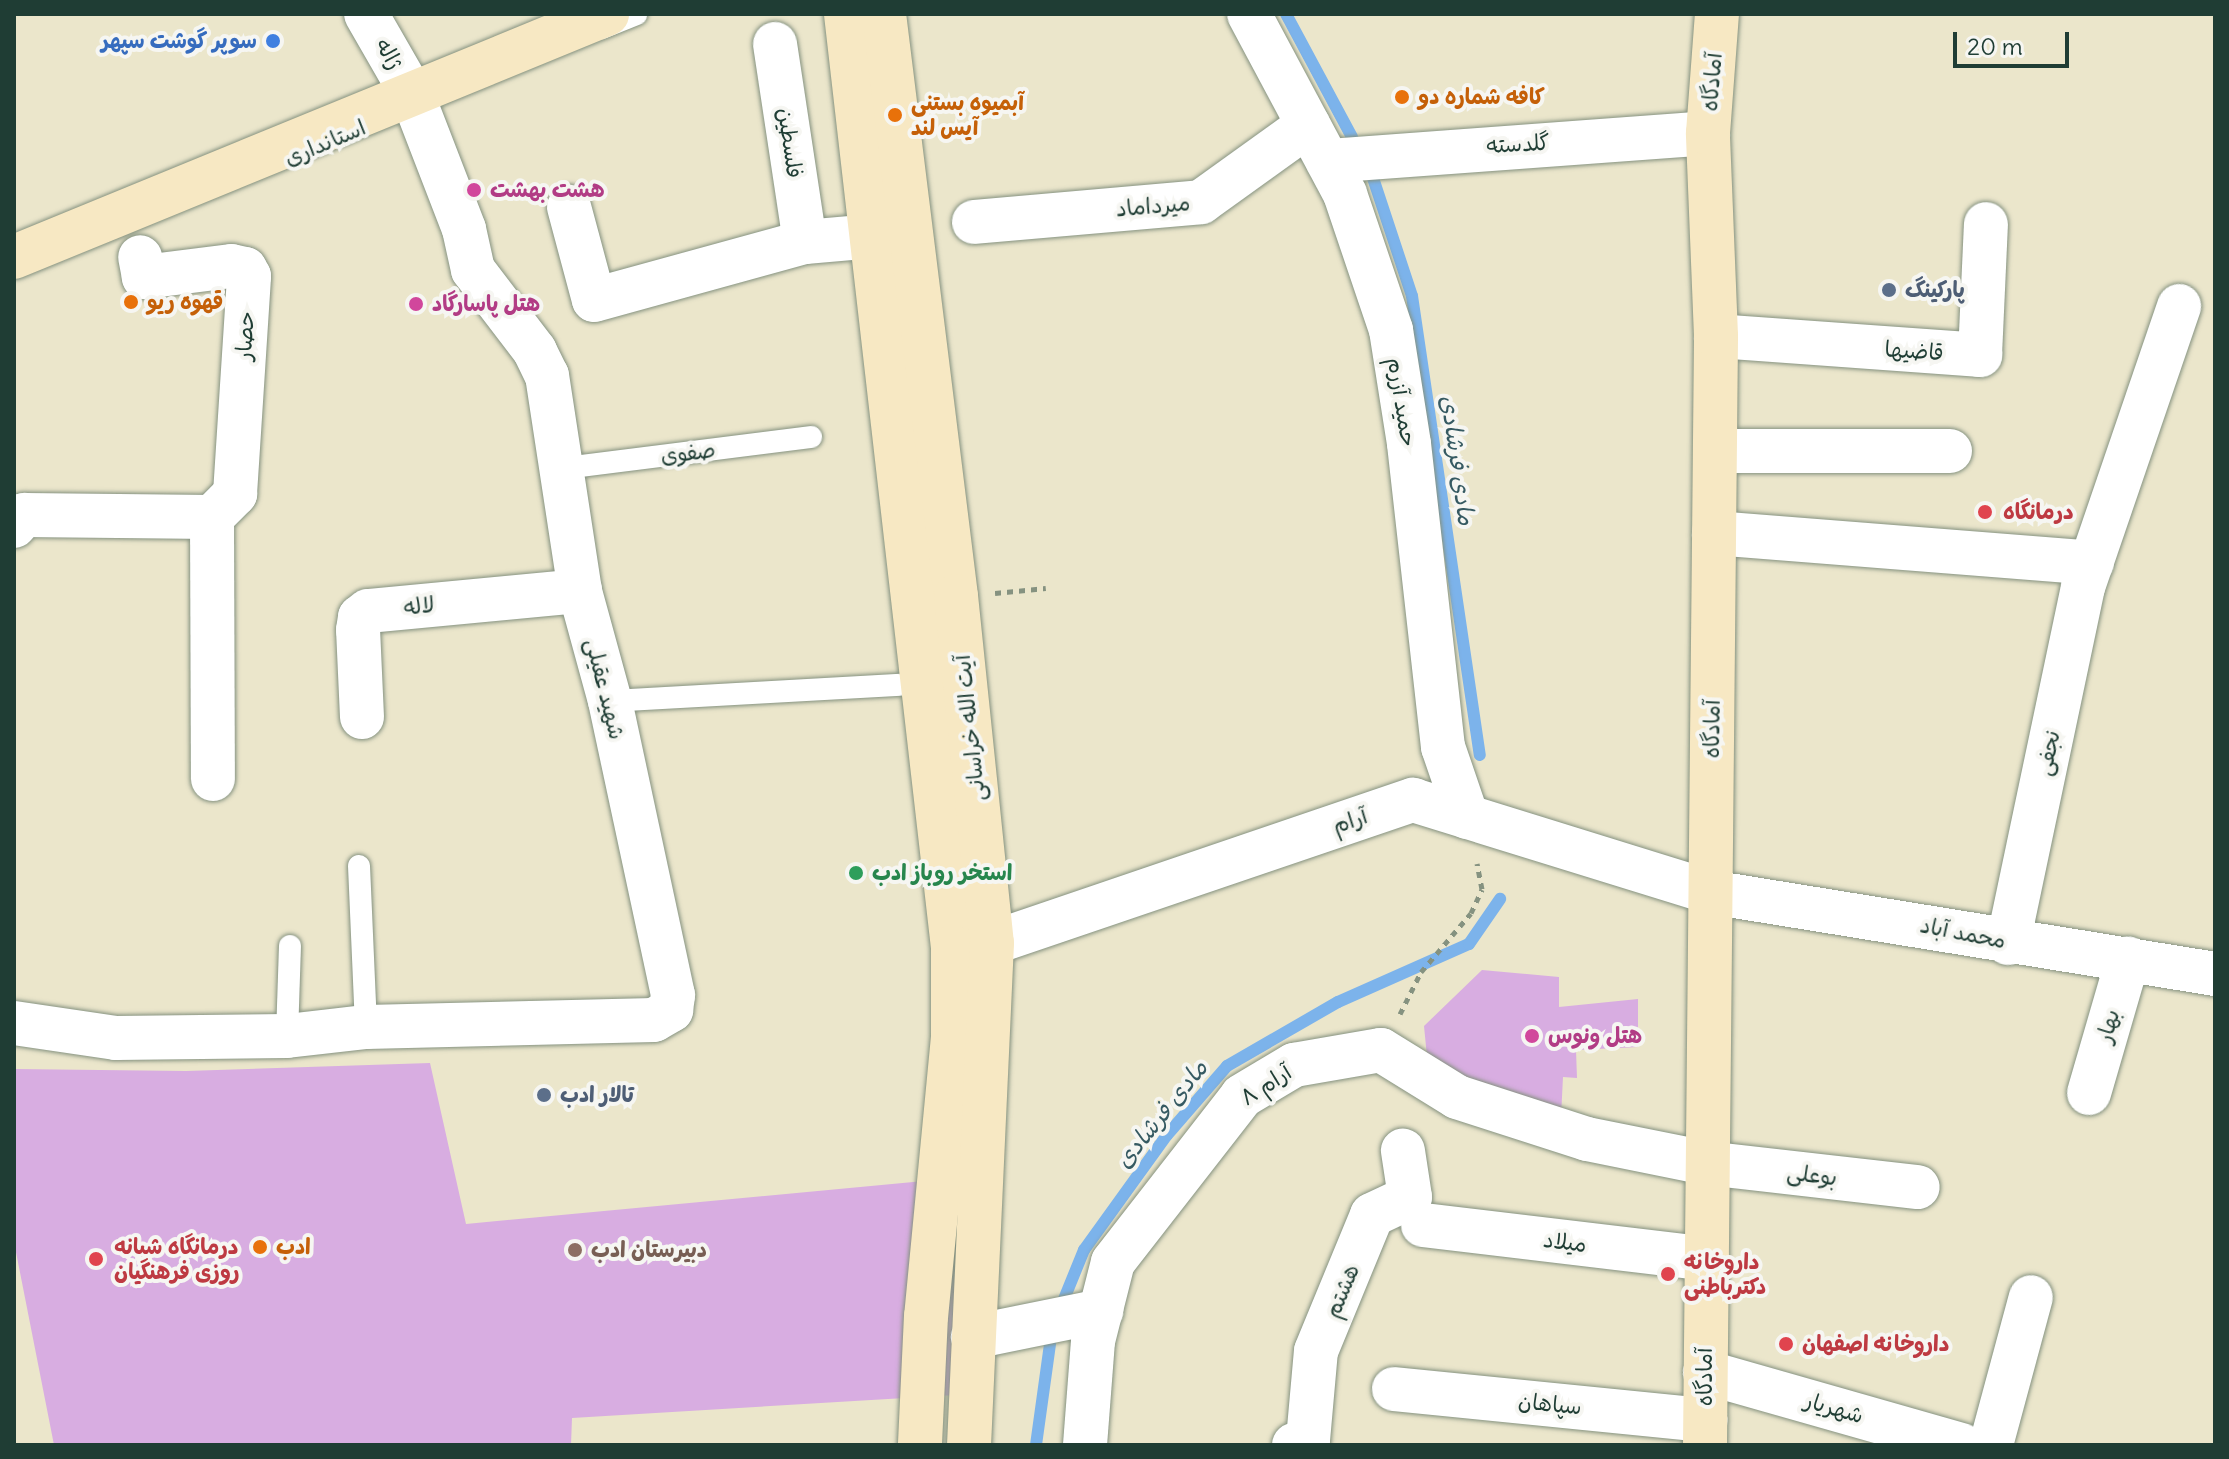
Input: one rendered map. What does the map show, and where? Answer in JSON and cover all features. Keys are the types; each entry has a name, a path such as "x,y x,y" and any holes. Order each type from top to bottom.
{"main road":[{"name":"استانداری","path":"14,257 414,100 607,14"},
{"name":"آیت الله خراسانی","path":"846,14 930,683 953,947 953,1037 926,1316 920,1445"},
{"name":"آیت الله خراسانی","path":"884,14 956,596 930,683 992,943 987,1140 969,1445"},
{"name":"آمادگاه","path":"1705,1433 1716,336 1708,133 1717,14"}],"street":[{"name":"ژاله","path":"366,14 414,100"},
{"name":"حمید آزرم","path":"1249,14 1345,194 1391,330 1409,444 1443,747 1467,817"},
{"name":"فلسطین","path":"775,44 805,242"},
{"name":"شهید عقیلی","path":"14,1023 116,1038 287,1036 366,1027 654,1020 671,1010 673,995 610,701 580,591 565,468 547,376 535,351 473,270 464,229 414,100"},
{"name":"گلدسته","path":"1318,143 1708,133"},
{"name":"میرداماد","path":"974,222 1201,202 1318,143"},
{"path":"569,207 594,300 805,242 874,236"},
{"name":"قاضیها","path":"1716,336 1980,355 1986,224"},
{"name":"حصار","path":"140,257 144,277 231,266 245,269 249,276 235,494 212,517"},
{"name":"نجفی","path":"2008,943 2092,563 2179,306"},
{"path":"1715,451 1950,451"},
{"path":"14,526 24,515 212,517 213,779"},
{"path":"1714,533 2092,563"},
{"name":"لاله","path":"362,717 358,630 360,617 368,611 580,591"},
{"name":"آرام","path":"992,943 1413,800 1710,892"},
{"name":"محمد آباد","path":"1710,892 1906,921 2008,943 2215,974"},
{"name":"بهار","path":"2089,1093 2128,959"},
{"name":"۸ آرام","path":"1085,1445 1093,1341 1113,1262 1193,1154 1242,1096 1294,1065 1381,1050 1457,1097 1587,1139 1706,1163"},
{"name":"هشتم","path":"1294,1445 1308,1440 1316,1351 1372,1215 1410,1197 1403,1151"},
{"name":"بوعلی","path":"1706,1163 1918,1187"},
{"name":"میلاد","path":"1423,1225 1707,1259"},
{"path":"1991,1445 2031,1297"},
{"path":"973,1337 1101,1311"},
{"name":"شهریار","path":"1705,1372 1962,1445"},
{"name":"سپاهان","path":"1394,1389 1705,1433"}],"lane":[{"name":"استانداری","path":"14,273 414,100 636,14"},
{"name":"صفوی","path":"565,468 811,437"},
{"path":"610,701 930,683"},
{"path":"359,866 366,1027"},
{"path":"287,1036 290,946"}],"path":[{"path":"956,596 1046,588"},
{"path":"1421,972 1450,943 1482,889 1467,817"}],"building":[{"name":"هتل ونوس","path":"1482,970 1559,977 1559,1007 1638,999 1638,1047 1576,1050 1577,1078 1563,1077 1561,1117 1428,1067 1424,1026"},
{"name":"دبیرستان ادب","path":"430,1063 466,1224 977,1176 972,1394 572,1418 571,1445 54,1445 14,1242 14,1069 186,1071"}],"waterway":[{"name":"مادی فرشادی","path":"1286,14 1352,137"},
{"name":"مادی فرشادی","path":"1372,175 1412,296 1480,755"},
{"name":"مادی فرشادی","path":"1060,1309 1084,1250 1167,1135 1227,1066 1338,1002 1469,944 1500,899"},
{"name":"مادی فرشادی","path":"1036,1445 1052,1330"}],"place":[{"name":"سوپر گوشت سپهر","path":"273,41"},
{"name":"کافه شماره دو","path":"1402,97"},
{"name":"آبمیوه بستنی آیس لند","path":"895,115"},
{"name":"هشت بهشت","path":"474,190"},
{"name":"پارکینگ","path":"1889,290"},
{"name":"قهوه ریو","path":"131,302"},
{"name":"هتل پاسارگاد","path":"416,304"},
{"name":"درمانگاه","path":"1985,512"},
{"name":"استخر روباز ادب","path":"856,873"},
{"name":"هتل ونوس","path":"1532,1036"},
{"name":"تالار ادب","path":"544,1095"},
{"name":"ادب","path":"260,1247"},
{"name":"دبیرستان ادب","path":"575,1250"},
{"name":"درمانگاه شبانه روزی فرهنگیان","path":"96,1259"},
{"name":"داروخانه دکترباطنی","path":"1668,1274"},
{"name":"داروخانه اصفهان","path":"1786,1344"}]}
